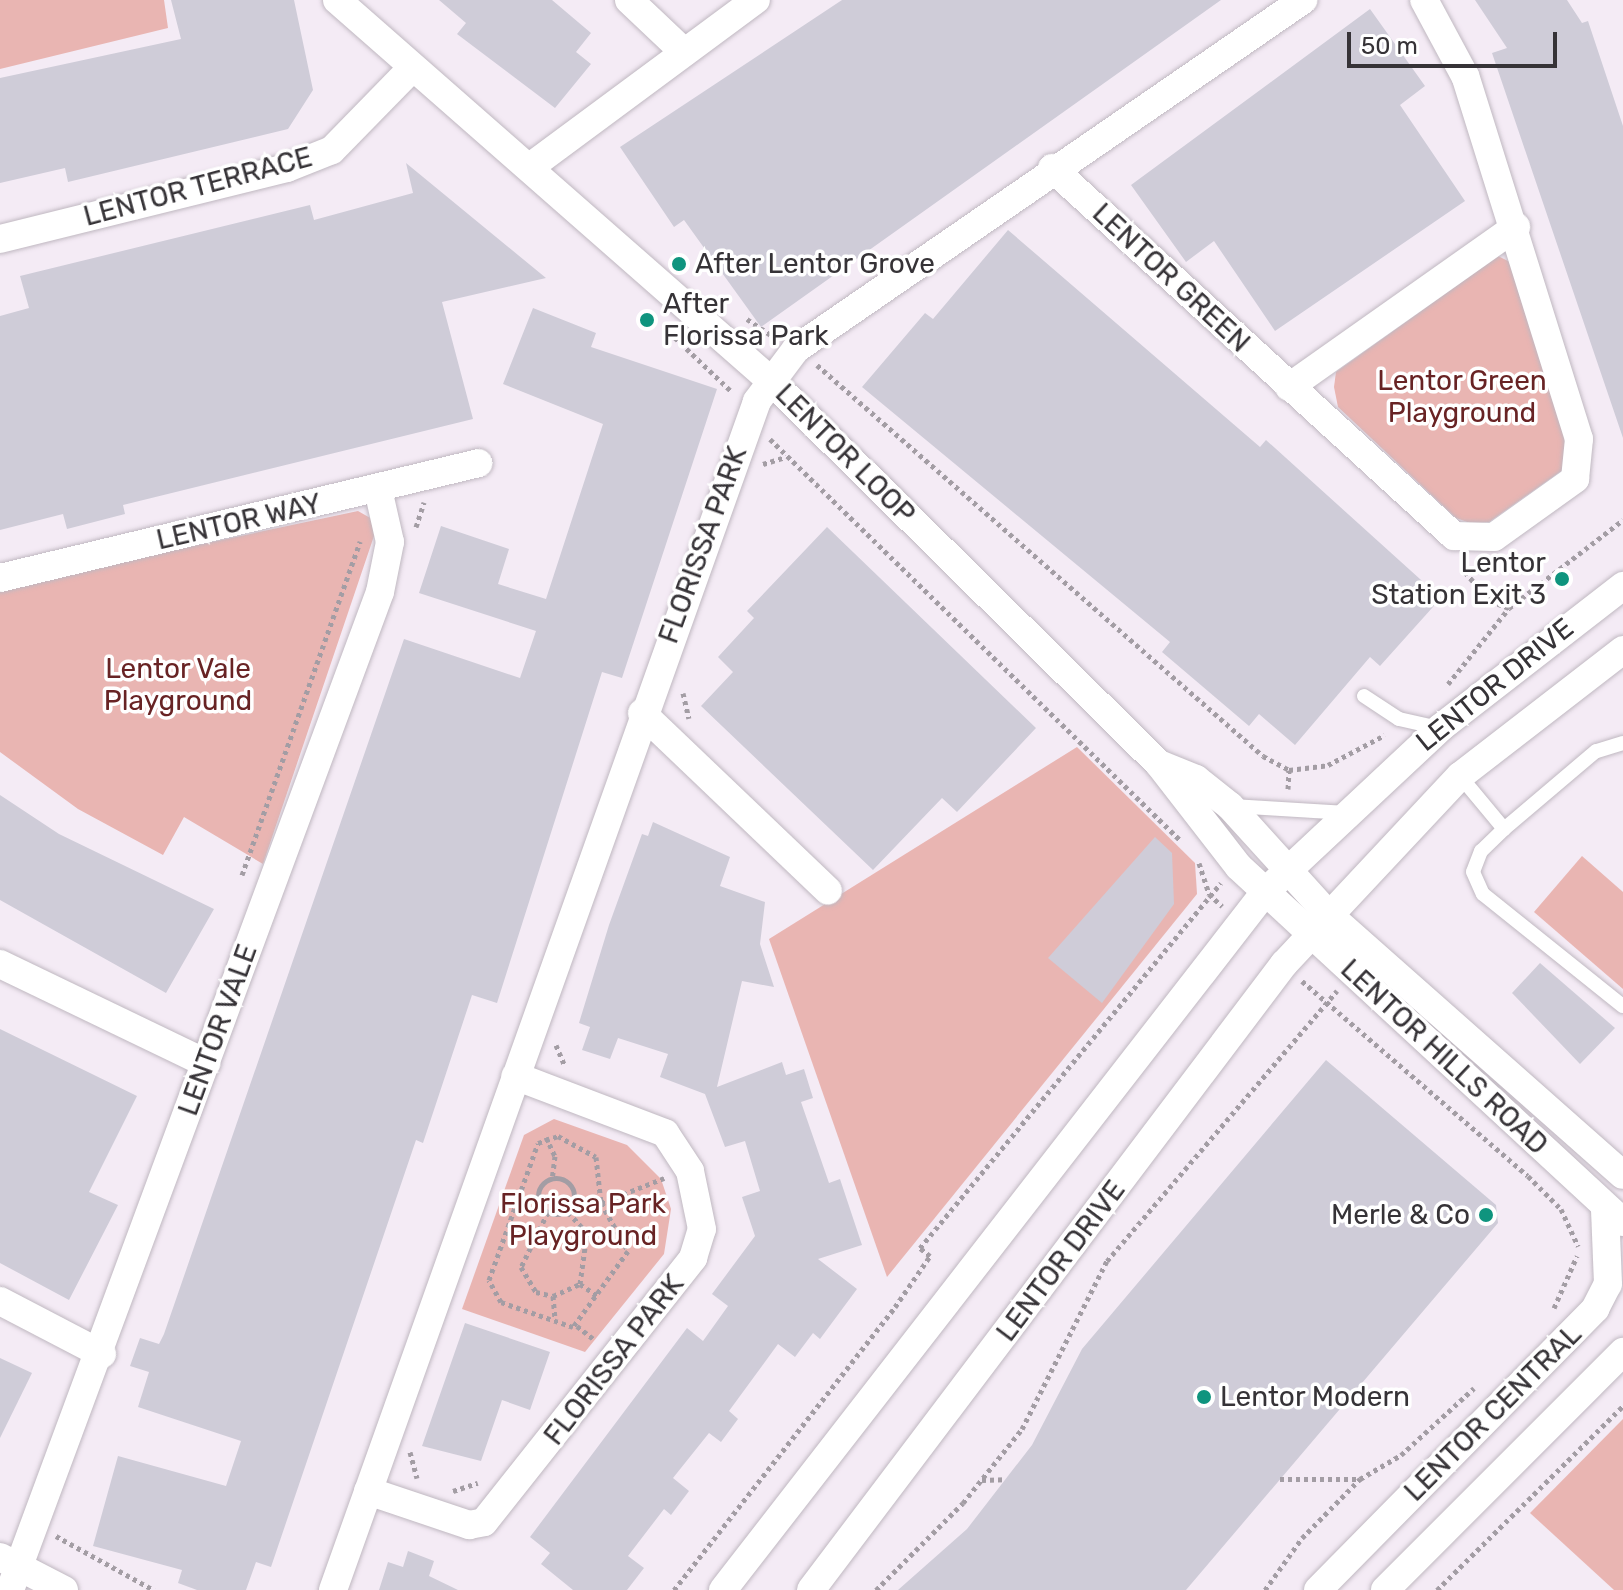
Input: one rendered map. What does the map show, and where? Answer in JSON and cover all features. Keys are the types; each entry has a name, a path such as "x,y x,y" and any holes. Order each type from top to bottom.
{"street":[{"name":"LENTOR LOOP","path":"337,0 411,69 530,167 770,380 1159,764 1186,808 1265,892"},
{"path":"629,0 684,52"},
{"path":"530,167 756,0"},
{"path":"770,380 796,349 1052,168 1303,0"},
{"name":"LENTOR GREEN","path":"1052,168 1454,536 1494,537 1555,495 1580,468 1579,439 1516,227 1465,76 1424,0"},
{"name":"LENTOR TERRACE","path":"0,239 321,154 364,123 411,69"},
{"path":"1289,387 1516,227"},
{"name":"FLORISSA PARK","path":"333,1590 642,713 752,411 770,380"},
{"name":"LENTOR WAY","path":"0,578 478,463"},
{"name":"LENTOR VALE","path":"10,1572 102,1354 380,592 390,542 378,489"},
{"name":"LENTOR DRIVE","path":"1344,813 1440,728 1623,586"},
{"name":"LENTOR DRIVE","path":"811,1590 1320,924 1460,776 1623,650"},
{"path":"642,713 828,891"},
{"name":"LENTOR LOOP","path":"1159,764 1196,779 1230,806 1289,872"},
{"path":"723,1590 1225,948 1265,892 1289,872 1344,813"},
{"name":"LENTOR HILLS ROAD","path":"1289,872 1320,924 1614,1215"},
{"name":"LENTOR HILLS ROAD","path":"1265,892 1320,924 1623,1175"},
{"path":"0,964 206,1063"},
{"name":"FLORISSA PARK","path":"368,1491 469,1525 484,1522 693,1258 702,1229 690,1171 665,1133 515,1076"},
{"name":"LENTOR CENTRAL","path":"1318,1590 1595,1309 1608,1284 1614,1215"},
{"path":"0,1301 102,1354"},
{"name":"LENTOR CENTRAL","path":"1385,1590 1623,1352"},
{"path":"10,1572 64,1590"}],"lane":[{"path":"1364,696 1407,722 1440,728"},
{"path":"1623,743 1596,751 1504,829 1475,861 1475,884 1623,1006"},
{"path":"1460,776 1504,829"},
{"path":"1230,806 1344,813"}],"path":[{"path":"796,349 1263,756 1289,770 1328,765 1407,722"},
{"path":"752,411 786,457 1185,845"},
{"path":"1442,691 1509,608 1623,520"},
{"path":"240,881 365,526"},
{"path":"1465,572 1490,601 1509,608"},
{"path":"674,1590 895,1307 930,1256 920,1248 1209,894 1196,856"},
{"path":"876,1590 982,1480 1022,1429 1107,1261 1211,1131 1325,1004 1528,1176 1561,1209 1579,1249 1571,1282 1546,1322"},
{"path":"546,1137 555,1156 552,1179 539,1191 548,1212 521,1267 536,1292 553,1296 580,1284"},
{"path":"546,1137 590,1148 601,1203 628,1258 577,1326"},
{"path":"546,1137 489,1280 501,1302 577,1326 600,1343"},
{"path":"663,1166 673,1188"},
{"path":"601,1203 670,1176"},
{"path":"552,1179 573,1189 567,1211"},
{"path":"548,1212 567,1211"},
{"path":"567,1211 587,1233 580,1284"},
{"path":"580,1284 599,1298"},
{"path":"553,1296 555,1320"},
{"path":"590,1355 610,1331"},
{"path":"1265,1590 1302,1538 1360,1479 1401,1455 1479,1383"},
{"path":"1437,1590 1623,1406"},
{"path":"420,1472 426,1481"},
{"path":"982,1480 1005,1479"},
{"path":"1280,1479 1360,1479"},
{"path":"438,1487 450,1492 487,1481"},
{"path":"48,1531 154,1590"}],"green space":[{"path":"0,0 164,0 168,28 0,69"},
{"name":"Lentor Green Playground","path":"1498,256 1512,263 1571,439 1564,469 1489,522 1473,524 1456,518 1338,407 1334,387 1336,372"},
{"name":"Lentor Vale Playground","path":"358,511 372,519 374,536 263,864 184,817 163,855 78,809 0,752 0,587"},
{"path":"1077,747 1195,863 1197,894 887,1277 769,939"},
{"path":"1582,856 1623,892 1623,989 1534,912"},
{"name":"Florissa Park Playground","path":"554,1119 627,1145 661,1179 671,1209 664,1254 585,1352 462,1309 524,1135"},
{"path":"1623,1419 1623,1590 1614,1590 1530,1513"}],"building":[{"path":"171,0 294,0 313,90 288,129 68,182 65,168 0,183 0,78 181,39"},
{"path":"439,0 552,0 591,33 576,52 591,64 555,108 457,34 466,23"},
{"path":"842,0 1221,0 761,327 684,220 674,227 620,147"},
{"path":"1475,0 1567,0 1582,23 1588,21 1623,126 1623,438 1492,53 1507,48"},
{"path":"1370,9 1425,86 1400,105 1465,201 1275,331 1214,241 1186,262 1131,185"},
{"path":"406,163 546,278 442,302 473,419 123,505 125,514 67,529 63,514 0,530 0,316 29,308 20,276 310,205 314,220 413,193"},
{"path":"1008,230 1260,447 1266,440 1441,598 1380,666 1370,657 1295,745 1259,714 1249,726 1162,652 1170,642 862,387 925,313 933,319"},
{"path":"533,308 596,333 591,347 717,389 622,678 602,672 497,1003 472,995 423,1143 416,1140 271,1567 256,1562 246,1590 197,1590 178,1583 182,1570 93,1546 118,1456 226,1486 241,1441 138,1407 149,1372 130,1366 140,1338 159,1344 164,1334 404,639 520,678 536,631 419,593 441,526 509,549 498,584 546,599 603,424 503,384"},
{"path":"827,527 1036,728 957,812 942,798 873,870 701,706 733,672 718,657 754,618 747,611"},
{"path":"0,795 59,834 214,909 166,993 0,900"},
{"path":"653,822 730,857 720,886 765,902 760,944 774,987 742,981 717,1087 782,1062 786,1075 804,1069 813,1098 801,1102 829,1183 840,1179 862,1245 818,1259 857,1289 820,1339 813,1333 795,1357 778,1344 729,1411 738,1419 721,1442 709,1433 673,1478 689,1491 671,1515 664,1509 628,1556 644,1568 627,1590 573,1590 541,1564 550,1553 530,1537 687,1328 703,1341 728,1306 712,1294 755,1236 742,1197 760,1191 745,1141 725,1147 705,1094 660,1077 668,1054 618,1038 610,1059 582,1050 590,1027 579,1023 609,925 642,834 648,836"},
{"path":"1155,837 1172,853 1174,904 1102,1003 1048,958"},
{"path":"1540,963 1615,1028 1580,1064 1512,993"},
{"path":"0,1029 137,1096 89,1192 118,1205 69,1300 0,1263"},
{"name":"Lentor Modern","path":"1326,1060 1496,1205 1498,1223 1186,1590 898,1590 967,1529 1032,1445 1082,1349"},
{"path":"465,1323 550,1352 530,1410 502,1400 481,1461 422,1446"},
{"path":"0,1358 32,1373 0,1438"},
{"path":"408,1551 434,1561 429,1576 458,1590 379,1590 388,1562 403,1567"}],"place":[{"name":"After Lentor Grove","path":"679,264"},
{"name":"After Florissa Park","path":"647,320"},
{"name":"Lentor Station Exit 3","path":"1562,579"},
{"name":"Merle & Co","path":"1486,1215"},
{"name":"Lentor Modern","path":"1204,1397"}]}
